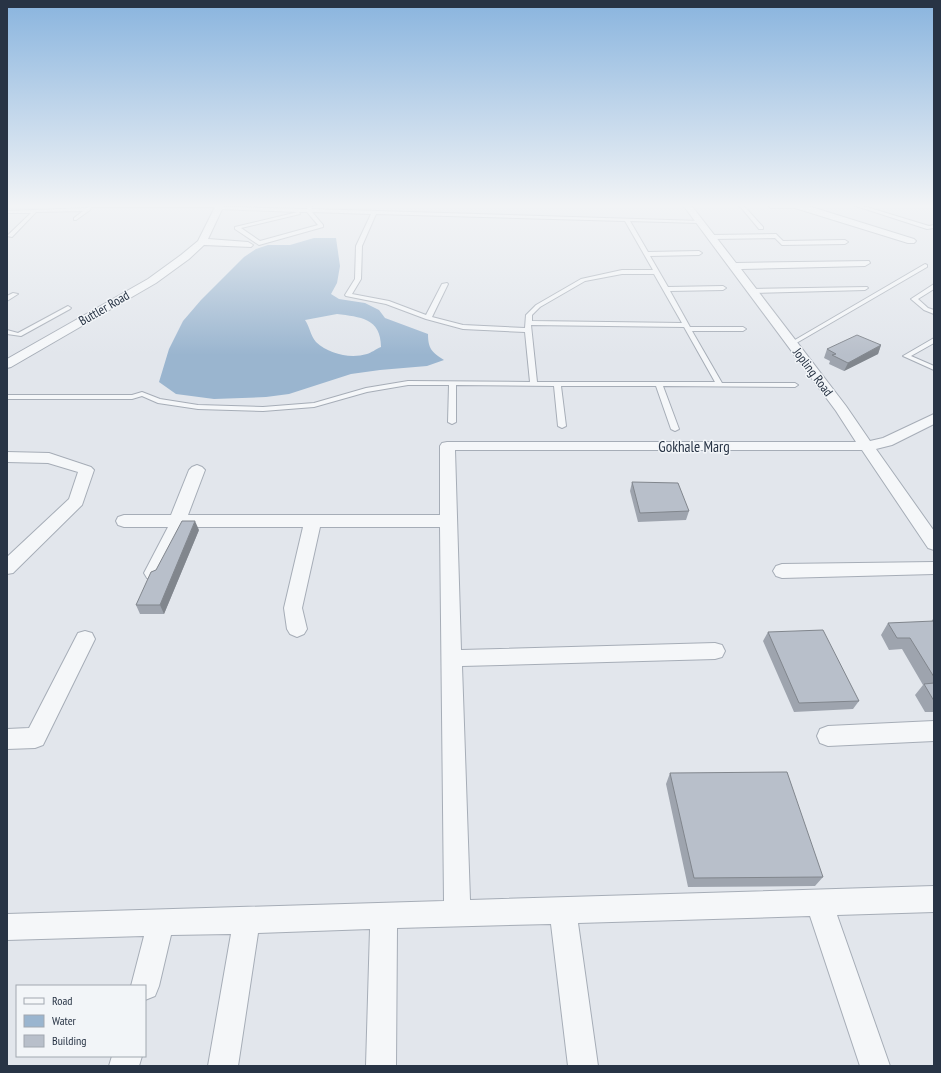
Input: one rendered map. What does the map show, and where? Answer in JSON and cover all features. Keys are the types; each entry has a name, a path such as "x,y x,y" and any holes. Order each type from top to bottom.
{"street":[{"name":"Buttler Road","path":"8,362 152,281 188,255"},
{"name":"Jopling Road","path":"724,255 792,344 866,446 934,544"},
{"path":"732,266 865,263"},
{"name":"Gokhale Marg","path":"449,521 447,446 866,446 887,442 934,418"},
{"path":"7,457 49,458 86,470 76,501 7,568"},
{"path":"153,573 179,521 178,519 197,470"},
{"path":"124,521 449,521 457,913"},
{"path":"297,629 293,608 313,521"},
{"path":"782,572 934,568"},
{"path":"7,739 35,738 85,639"},
{"path":"452,658 715,651"},
{"path":"828,736 934,731"},
{"path":"7,927 934,898"},
{"path":"819,902 875,1066"},
{"path":"563,910 583,1066"},
{"path":"381,1066 384,915"},
{"path":"223,1066 247,920"},
{"path":"145,985 161,922"}],"lane":[{"path":"359,255 358,279 348,295 388,302 428,318 463,326 489,329 528,327 687,327 743,329"},
{"path":"647,255 719,384"},
{"path":"792,344 925,266"},
{"path":"534,384 528,327 529,315 538,306 583,280 602,274 622,272 656,272"},
{"path":"428,318 445,284"},
{"path":"934,286 914,299 926,309 934,312"},
{"path":"666,289 723,288"},
{"path":"751,291 865,288"},
{"path":"7,299 15,294"},
{"path":"7,332 19,335 68,308"},
{"path":"934,340 906,356 934,368"},
{"path":"7,397 132,397 142,394 158,401 198,408 263,409 314,405 366,390 408,383 795,385"},
{"path":"452,384 452,422"},
{"path":"557,384 562,426"},
{"path":"659,384 675,429"}],"water":[{"path":"247,255 338,255 340,266 337,283 331,294 339,299 365,303 379,310 385,318 428,334 430,347 436,355 444,360 427,366 351,374 289,394 266,397 214,399 176,394 159,382 169,349 183,321 201,300","holes":["337,314 354,316 368,321 373,325 380,337 381,347 369,353 354,356 347,356 327,350 312,337 305,320"]}],"building":[{"path":"857,335 881,345 848,363 832,355 836,354 827,349"},
{"path":"632,482 678,483 689,511 640,513"},
{"path":"182,521 195,521 160,605 136,605 151,572 156,570"},
{"path":"934,621 934,677 910,638 897,638 888,623"},
{"path":"823,630 859,701 799,703 768,632"},
{"path":"934,683 934,701 924,684"},
{"path":"787,772 823,877 694,878 670,773"}]}
